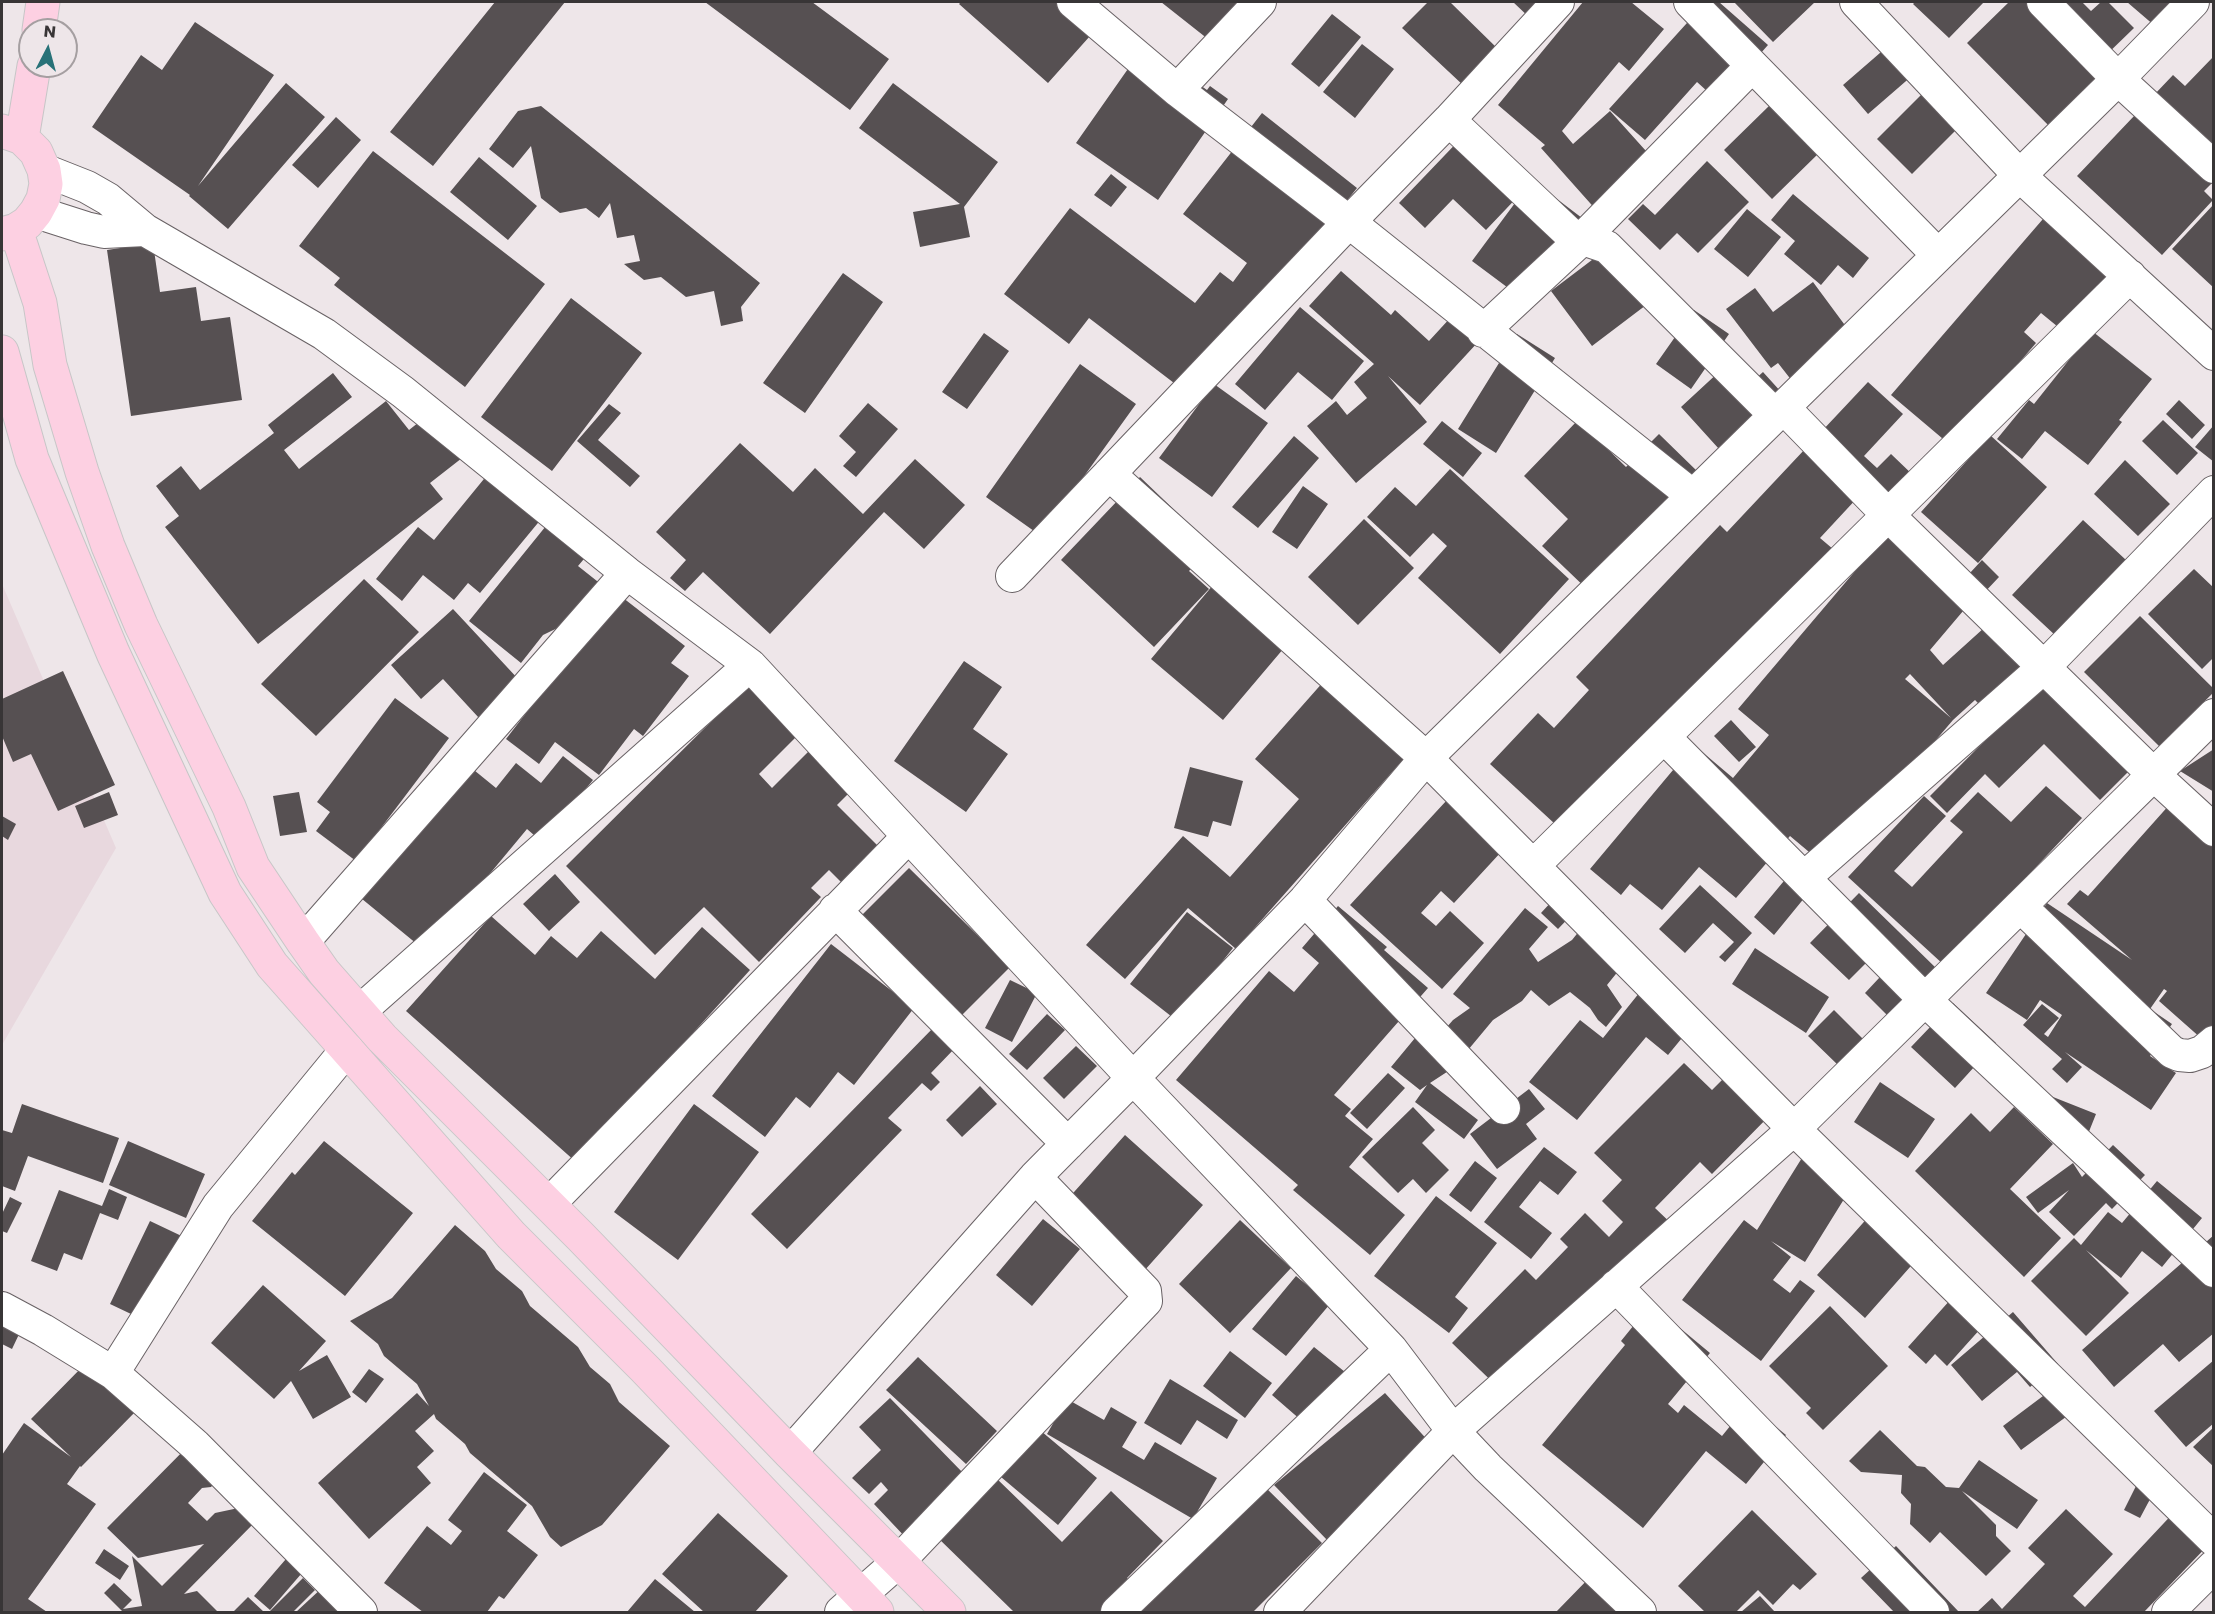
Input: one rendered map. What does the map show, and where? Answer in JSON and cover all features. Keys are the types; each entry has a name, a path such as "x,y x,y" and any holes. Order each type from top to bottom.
{"main road":[{"path":"41,18 43,2"},
{"path":"30,78 12,134 36,152 44,170 46,184 43,199 18,226 40,303 50,365 82,472 108,546 141,625 229,807 253,867 324,972 390,1046 549,1204 790,1453 949,1612"},
{"path":"2,352 10,400 32,459 113,653 225,893 272,965 511,1234 645,1369 860,1607"}],"street":[{"path":"1177,90 1260,2"},
{"path":"1012,576 1449,120 1558,2"},
{"path":"1690,2 1938,255"},
{"path":"1856,2 2019,174 2214,354"},
{"path":"2043,2 2118,79 2214,168"},
{"path":"790,1453 1035,1177 1305,900 1426,758 2118,79 2193,2"},
{"path":"1082,4 1177,90 1349,222 1693,496"},
{"path":"1483,331 1583,238 1752,66"},
{"path":"1449,120 1571,236 1607,247 1888,515 2153,774 2214,830"},
{"path":"44,170 87,187 108,199 145,230 324,334 403,392 627,573 750,664 908,837 1391,1349 1453,1431 1488,1468 1640,1612"},
{"path":"18,226 86,228 104,231 145,230"},
{"path":"1533,866 2130,276"},
{"path":"1109,474 1426,758 1794,1129 2214,1540"},
{"path":"1804,878 2044,667 2214,492"},
{"path":"303,942 627,573"},
{"path":"359,1012 750,664"},
{"path":"1280,1612 1453,1431 1794,1129 2214,715"},
{"path":"1664,737 1925,1000 2214,1271"},
{"path":"549,1204 908,837"},
{"path":"1305,900 1504,1108"},
{"path":"2020,906 2172,1052 2190,1056 2202,1052 2214,1042"},
{"path":"835,910 1068,1144"},
{"path":"113,1373 218,1206 347,1049"},
{"path":"860,1607 899,1561 1146,1301 1144,1291 1035,1177"},
{"path":"1616,1286 1933,1612"},
{"path":"2,1308 113,1373 195,1445 361,1612"},
{"path":"1117,1612 1391,1349"},
{"path":"2169,1612 2214,1566"}],"shaded area":[{"path":"2,584 116,848 2,1045"}],"building":[{"path":"495,2 565,2 433,166 390,132"},
{"path":"705,2 812,2 889,59 850,110"},
{"path":"961,2 1084,2 1090,36 1048,83 959,4"},
{"path":"1161,2 1255,2 1218,47"},
{"path":"1428,2 1450,2 1499,50 1464,86 1402,28"},
{"path":"1513,2 1548,2 1531,19"},
{"path":"1583,2 1631,2 1664,29 1629,71 1619,62 1562,131 1573,144 1610,111 1655,161 1598,212 1541,148 1545,145 1498,105"},
{"path":"1706,2 1719,2 1768,45 1718,101 1697,82 1645,140 1609,109"},
{"path":"1734,2 1815,2 1773,42"},
{"path":"1915,2 1984,2 1949,38 1913,4"},
{"path":"2009,2 2082,2 2091,11 2101,2 2108,2 2134,28 2101,60 2112,70 2052,129 1967,43"},
{"path":"2127,2 2178,2 2155,26"},
{"path":"1332,14 1361,37 1319,87 1291,64"},
{"path":"195,22 274,75 198,186 286,83 325,117 228,229 190,195 92,127 141,55 162,70"},
{"path":"1362,44 1394,69 1355,118 1323,92"},
{"path":"1144,46 1207,90 1210,86 1228,99 1158,200 1076,143"},
{"path":"1888,46 1913,75 1868,114 1843,85"},
{"path":"2214,56 2214,181 2204,191 2213,200 2162,255 2077,176 2173,75 2185,86"},
{"path":"893,83 998,162 964,207 970,237 920,247 913,212 960,204 859,128"},
{"path":"1923,93 1958,128 1912,174 1877,139"},
{"path":"1770,105 1819,153 1772,199 1724,150"},
{"path":"541,106 760,283 741,307 743,321 721,326 714,291 686,297 661,277 644,280 624,264 640,261 634,235 617,238 610,203 599,218 586,208 560,213 541,198 531,146 513,168 489,149 518,111"},
{"path":"1262,113 1357,188 1191,396 1089,318 1069,344 1004,294 1070,208 1195,303 1220,272 1233,282 1247,263 1183,214"},
{"path":"336,117 361,140 318,188 292,165"},
{"path":"1467,132 1526,188 1486,230 1453,199 1425,228 1399,203"},
{"path":"373,151 545,284 465,387 334,285 340,278 299,246"},
{"path":"479,157 537,206 508,240 450,192"},
{"path":"1707,161 1749,202 1698,253 1677,233 1660,250 1628,219 1643,204 1655,215"},
{"path":"1111,174 1127,187 1111,207 1094,195"},
{"path":"1532,180 1582,218 1523,299 1472,261"},
{"path":"1793,194 1869,258 1853,278 1838,265 1821,285 1784,254 1795,241 1771,220"},
{"path":"2214,204 2214,288 2172,249"},
{"path":"1747,209 1781,237 1748,277 1714,249"},
{"path":"2049,212 2116,269 2063,331 2041,313 2024,332 2036,343 1949,444 1891,395"},
{"path":"1617,241 1658,296 1592,346 1551,291"},
{"path":"153,243 160,292 196,287 201,321 230,317 242,400 131,416 107,250"},
{"path":"1341,271 1391,315 1395,310 1429,341 1463,304 1490,329 1420,405 1388,376 1427,422 1356,483 1307,426 1336,401 1347,415 1367,398 1354,382 1374,364 1309,306"},
{"path":"843,273 883,302 805,413 763,383"},
{"path":"1813,282 1847,328 1796,386 1778,363 1771,368 1726,309 1755,288 1773,312"},
{"path":"571,298 642,353 552,471 481,417"},
{"path":"1300,307 1364,361 1332,400 1298,372 1265,410 1235,384"},
{"path":"1694,310 1729,334 1691,389 1656,364"},
{"path":"2092,331 2152,379 2119,420 2122,422 2088,465 2045,431 2022,459 1997,439 2029,400 2034,404"},
{"path":"984,333 1009,351 967,409 942,392"},
{"path":"1517,334 1555,358 1496,453 1458,429"},
{"path":"1080,364 1136,404 1041,536 986,497"},
{"path":"1721,370 1741,392 1763,372 1782,393 1719,449 1681,407"},
{"path":"333,373 352,397 284,450 299,469 386,401 409,430 428,415 462,458 430,483 443,499 258,644 165,527 179,516 156,486 181,466 200,490 274,433 268,425"},
{"path":"1868,382 1903,414 1864,456 1877,468 1891,454 1915,477 1879,515 1859,496 1820,538 1840,555 1555,824 1490,764 1538,713 1554,728 1589,690 1576,677 1720,525 1727,532"},
{"path":"1214,384 1268,423 1212,497 1159,458"},
{"path":"2179,400 2205,425 2192,439 2166,414"},
{"path":"868,403 898,429 856,477 843,466 856,452 839,436"},
{"path":"609,404 621,413 598,440 640,476 630,487 577,441"},
{"path":"1578,420 1626,467 1659,434 1698,472 1591,593 1542,546 1568,519 1524,476"},
{"path":"2163,420 2198,453 2177,475 2142,441"},
{"path":"1442,421 1482,453 1463,477 1423,444"},
{"path":"2214,425 2214,462 2195,447"},
{"path":"1990,435 2047,487 1978,563 1921,512"},
{"path":"1294,436 1319,458 1258,528 1232,507"},
{"path":"740,443 793,492 815,468 863,514 915,459 965,505 924,549 884,512 770,634 703,572 685,591 670,578 686,560 656,532"},
{"path":"2125,460 2170,504 2138,536 2094,494"},
{"path":"1450,469 1569,579 1500,654 1418,578 1447,546 1433,533 1410,557 1367,517 1395,487 1416,506"},
{"path":"488,474 542,518 480,593 468,583 454,600 423,575 402,601 376,579 418,527 434,540"},
{"path":"1140,477 1212,546 1189,571 1209,589 1154,647 1061,560"},
{"path":"1303,486 1328,504 1297,549 1272,532"},
{"path":"1901,517 1969,574 1982,560 1999,577 1983,594 1980,591 1930,650 1943,665 1995,618 2032,658 1980,705 1975,700 1953,720 1827,867 1790,836 1736,898 1699,867 1662,910 1630,884 1621,895 1590,869 1694,745 1733,778 1769,735 1738,709","holes":["1910,674 1951,718 1905,679"]},
{"path":"1364,519 1414,568 1358,625 1308,577"},
{"path":"2083,520 2126,560 2056,636 2012,595"},
{"path":"550,521 589,553 578,566 602,585 574,620 543,635 521,663 469,621"},
{"path":"1229,566 1284,648 1223,720 1151,659"},
{"path":"2194,569 2214,588 2214,657 2202,669 2148,614"},
{"path":"364,579 419,632 316,736 261,684"},
{"path":"618,594 685,646 671,663 689,676 643,736 634,729 599,775 555,742 539,764 506,739"},
{"path":"453,609 520,681 479,718 443,679 421,699 391,665"},
{"path":"2140,616 2214,689 2214,692 2159,746 2084,672"},
{"path":"964,661 1002,687 973,729 1008,754 966,812 894,761"},
{"path":"1340,663 1423,737 1236,949 1188,908 1125,979 1086,945 1183,836 1230,877 1299,799 1255,759"},
{"path":"2061,664 2149,751 2100,800 2044,744 1999,788 1985,774 1947,813 1930,796"},
{"path":"63,671 115,785 58,811 31,754 13,762 2,736 2,699"},
{"path":"752,681 802,731 759,774 772,788 815,745 856,786 837,805 881,849 845,886 829,870 811,888 821,897 759,962 704,907 655,955 566,866"},
{"path":"395,698 449,738 356,861 316,831 330,812 317,802"},
{"path":"1731,720 1756,747 1739,762 1714,736"},
{"path":"2214,749 2214,792 2180,771"},
{"path":"563,756 593,780 542,842 527,829 468,900 423,949 356,894 469,766 496,788 516,763 541,783"},
{"path":"1190,767 1243,781 1231,826 1213,821 1208,837 1174,828"},
{"path":"2046,786 2082,818 1944,965 1848,877 1924,796 1946,816 1894,871 1912,887 1963,832 1950,821 1978,792 2011,822"},
{"path":"1459,787 1514,838 1454,903 1441,891 1421,913 1436,926 1450,911 1484,943 1442,989 1350,905"},
{"path":"109,792 118,815 84,828 75,806"},
{"path":"299,792 307,832 280,836 273,796"},
{"path":"2179,794 2214,825 2214,1044 2211,1047 2159,1001 2167,991 2164,989 2150,1009 2172,1024 2150,1056 2176,1073 2151,1110 2065,1052 2082,1067 2067,1083 2052,1069 2062,1059 2023,1025 2042,1004 2059,1018 2044,1034 2048,1037 2062,1015 2040,1000 2027,1020 1986,993 2047,903 2132,960 2067,904 2080,890 2088,896"},
{"path":"2,816 16,824 8,840 2,836"},
{"path":"1798,864 1819,880 1774,935 1754,917"},
{"path":"909,868 1010,967 957,1020 856,921"},
{"path":"555,874 580,902 549,931 523,904"},
{"path":"1700,885 1752,933 1725,962 1719,957 1734,942 1713,923 1685,953 1659,929"},
{"path":"1564,888 1581,905 1558,929 1541,913"},
{"path":"1859,893 1937,969 1890,1018 1865,993 1880,977 1866,963 1849,980 1810,943"},
{"path":"1338,906 1387,947 1384,950 1428,988 1334,1095 1351,1109 1345,1116 1373,1139 1349,1167 1405,1215 1370,1255 1293,1190 1298,1185 1176,1080 1269,971 1294,992 1319,963 1302,948"},
{"path":"1525,908 1548,927 1529,949 1538,962 1572,940 1584,925 1603,912 1632,954 1607,985 1622,1007 1606,1027 1590,1008 1570,992 1549,1006 1531,990 1522,1001 1493,1020 1453,1068 1430,1083 1478,1120 1464,1139 1415,1102 1427,1085 1420,1090 1391,1067 1420,1032 1433,1043 1453,1020 1470,1008 1453,994"},
{"path":"1187,912 1233,948 1176,1020 1130,984"},
{"path":"491,916 535,955 551,936 577,958 601,931 655,979 702,927 750,970 576,1162 406,1011"},
{"path":"831,944 914,1008 854,1085 838,1072 810,1108 796,1097 765,1137 712,1096"},
{"path":"1755,948 1829,997 1806,1033 1732,984"},
{"path":"1652,977 1700,1016 1668,1055 1646,1037 1577,1120 1529,1082 1580,1020 1603,1038"},
{"path":"1010,980 1037,993 1012,1042 985,1028"},
{"path":"1953,1003 1996,1043 1955,1088 1911,1047"},
{"path":"1834,1010 1865,1041 1839,1066 1808,1036"},
{"path":"1047,1014 1065,1030 1027,1070 1009,1054"},
{"path":"935,1026 956,1047 931,1073 940,1082 931,1091 922,1083 888,1118 902,1130 787,1249 751,1214"},
{"path":"1076,1046 1097,1066 1064,1099 1043,1078"},
{"path":"1684,1063 1712,1090 1725,1077 1779,1106 1712,1174 1700,1162 1655,1208 1676,1228 1508,1397 1452,1343 1525,1269 1536,1280 1568,1247 1560,1239 1585,1213 1609,1237 1623,1222 1602,1201 1622,1180 1594,1153"},
{"path":"1388,1073 1405,1088 1367,1129 1350,1113"},
{"path":"1880,1082 1935,1119 1908,1158 1854,1122"},
{"path":"980,1086 997,1104 962,1137 946,1120"},
{"path":"1529,1089 1545,1109 1526,1124 1537,1139 1497,1169 1470,1134"},
{"path":"2048,1095 2096,1114 2080,1154 2054,1143 2061,1127"},
{"path":"22,1104 119,1138 103,1183 28,1156 15,1191 2,1186 2,1130 12,1133"},
{"path":"694,1104 759,1152 678,1260 614,1212"},
{"path":"1413,1107 1435,1130 1422,1143 1449,1170 1426,1193 1413,1179 1398,1193 1362,1157"},
{"path":"2014,1107 2053,1144 2010,1189 2061,1238 2024,1277 1915,1171 1971,1113 1990,1132"},
{"path":"1125,1135 1203,1205 1144,1271 1066,1201"},
{"path":"128,1141 205,1174 186,1218 109,1185"},
{"path":"324,1141 413,1213 345,1296 252,1221 292,1172 295,1175"},
{"path":"2113,1145 2145,1175 2112,1209 2106,1203 2074,1236 2049,1212 2069,1190 2038,1213 2026,1197 2073,1163 2082,1177"},
{"path":"1544,1147 1577,1172 1558,1195 1540,1181 1519,1207 1552,1233 1531,1259 1484,1222"},
{"path":"1805,1153 1854,1183 1805,1262 1771,1241 1791,1257 1773,1280 1790,1293 1800,1280 1815,1291 1761,1361 1682,1300 1744,1220 1757,1230"},
{"path":"1475,1161 1497,1178 1471,1212 1449,1195"},
{"path":"2157,1181 2202,1218 2162,1267 2142,1251 2121,1278 2086,1250 2129,1293 2086,1336 2031,1281 2074,1238 2081,1245 2108,1212 2122,1223"},
{"path":"109,1189 127,1197 118,1220 100,1213 82,1260 64,1253 57,1271 31,1261 59,1190 102,1206"},
{"path":"1436,1196 1497,1243 1455,1297 1468,1308 1449,1333 1374,1276"},
{"path":"10,1197 22,1203 7,1233 2,1231 2,1214"},
{"path":"1885,1198 1933,1241 1865,1318 1817,1275"},
{"path":"1043,1219 1080,1249 1032,1306 996,1275"},
{"path":"1240,1220 1291,1268 1230,1333 1179,1284"},
{"path":"150,1221 190,1240 150,1323 110,1304"},
{"path":"455,1225 485,1251 496,1269 522,1291 530,1306 578,1347 590,1367 610,1384 619,1402 670,1446 602,1525 561,1547 550,1537 532,1506 470,1453 465,1444 436,1419 434,1414 415,1431 434,1451 417,1467 431,1483 369,1539 318,1483 417,1393 429,1406 417,1384 384,1356 378,1344 350,1321 392,1298"},
{"path":"2214,1235 2214,1333 2179,1362 2163,1344 2114,1387 2082,1350"},
{"path":"1296,1276 1330,1304 1286,1356 1252,1329"},
{"path":"263,1285 326,1341 299,1371 327,1355 351,1397 313,1419 291,1381 274,1399 211,1343"},
{"path":"1960,1289 1991,1317 1947,1366 1935,1354 1926,1364 1908,1347"},
{"path":"1651,1304 1710,1353 1668,1404 1678,1413 1684,1405 1722,1436 1748,1404 1786,1435 1746,1484 1706,1451 1643,1528 1542,1445 1625,1345 1621,1341"},
{"path":"1830,1306 1888,1366 1823,1430 1806,1413 1811,1408 1769,1366"},
{"path":"31,1309 12,1349 2,1344 2,1316"},
{"path":"2013,1312 2058,1364 2030,1387 2017,1372 1982,1401 1951,1365"},
{"path":"1314,1347 1345,1372 1302,1421 1272,1395"},
{"path":"1230,1351 1272,1383 1245,1418 1203,1386"},
{"path":"918,1357 997,1431 966,1464 886,1390"},
{"path":"2214,1360 2214,1423 2186,1447 2154,1411"},
{"path":"86,1363 136,1411 80,1466 67,1484 96,1504 28,1599 47,1612 2,1612 2,1455 24,1423 71,1457 31,1419"},
{"path":"369,1369 384,1379 366,1403 352,1392"},
{"path":"1170,1379 1238,1420 1227,1439 1197,1420 1181,1445 1144,1423"},
{"path":"2055,1387 2074,1411 2021,1450 2003,1426"},
{"path":"1385,1393 1431,1444 1328,1541 1274,1485"},
{"path":"890,1398 964,1474 914,1521 920,1528 908,1540 874,1504 888,1490 881,1482 869,1494 852,1478 881,1450 859,1427"},
{"path":"1067,1399 1104,1420 1111,1407 1137,1422 1122,1447 1144,1460 1155,1442 1217,1478 1193,1519 1047,1434"},
{"path":"2214,1427 2214,1467 2193,1447"},
{"path":"1880,1430 1917,1466 1925,1467 1946,1487 1959,1488 1979,1460 2038,1500 2017,1529 1962,1491 1996,1525 1996,1536 2011,1551 1986,1576 1940,1532 1930,1543 1910,1524 1911,1504 1901,1493 1902,1475 1861,1472 1849,1461"},
{"path":"1041,1431 1097,1478 1058,1525 1001,1477"},
{"path":"198,1436 230,1467 211,1487 202,1488 188,1503 207,1521 215,1513 248,1506 259,1518 184,1594 197,1591 218,1612 123,1612 104,1593 114,1583 132,1600 123,1609 142,1606 132,1556 162,1586 204,1544 138,1558 107,1528"},
{"path":"484,1472 527,1505 507,1531 538,1555 504,1599 499,1596 487,1612 423,1612 384,1583 427,1526 451,1545 462,1531 448,1520"},
{"path":"994,1476 1062,1542 1111,1491 1163,1541 1127,1578 1130,1581 1099,1612 1014,1612 936,1536"},
{"path":"2139,1480 2156,1488 2140,1518 2124,1510"},
{"path":"1261,1483 1322,1543 1253,1612 1141,1612 1248,1504"},
{"path":"2179,1507 2213,1540 2144,1612 1977,1612 1992,1598 2002,1609 2045,1564 2028,1548 2066,1509 2113,1554 2073,1596 2085,1607"},
{"path":"1752,1510 1817,1574 1800,1590 1793,1584 1773,1605 1758,1590 1736,1612 1705,1612 1678,1586"},
{"path":"718,1513 788,1576 755,1612 704,1612 662,1574"},
{"path":"1896,1546 1959,1612 1894,1612 1861,1578"},
{"path":"104,1549 129,1566 120,1580 95,1563"},
{"path":"292,1552 308,1566 270,1610 254,1596"},
{"path":"1593,1574 1622,1612 1556,1612"},
{"path":"303,1578 315,1590 293,1612 269,1612"},
{"path":"655,1579 695,1612 627,1612"},
{"path":"323,1587 346,1612 296,1612"},
{"path":"1760,1596 1775,1612 1741,1612"},
{"path":"248,1597 264,1612 233,1612"}]}
